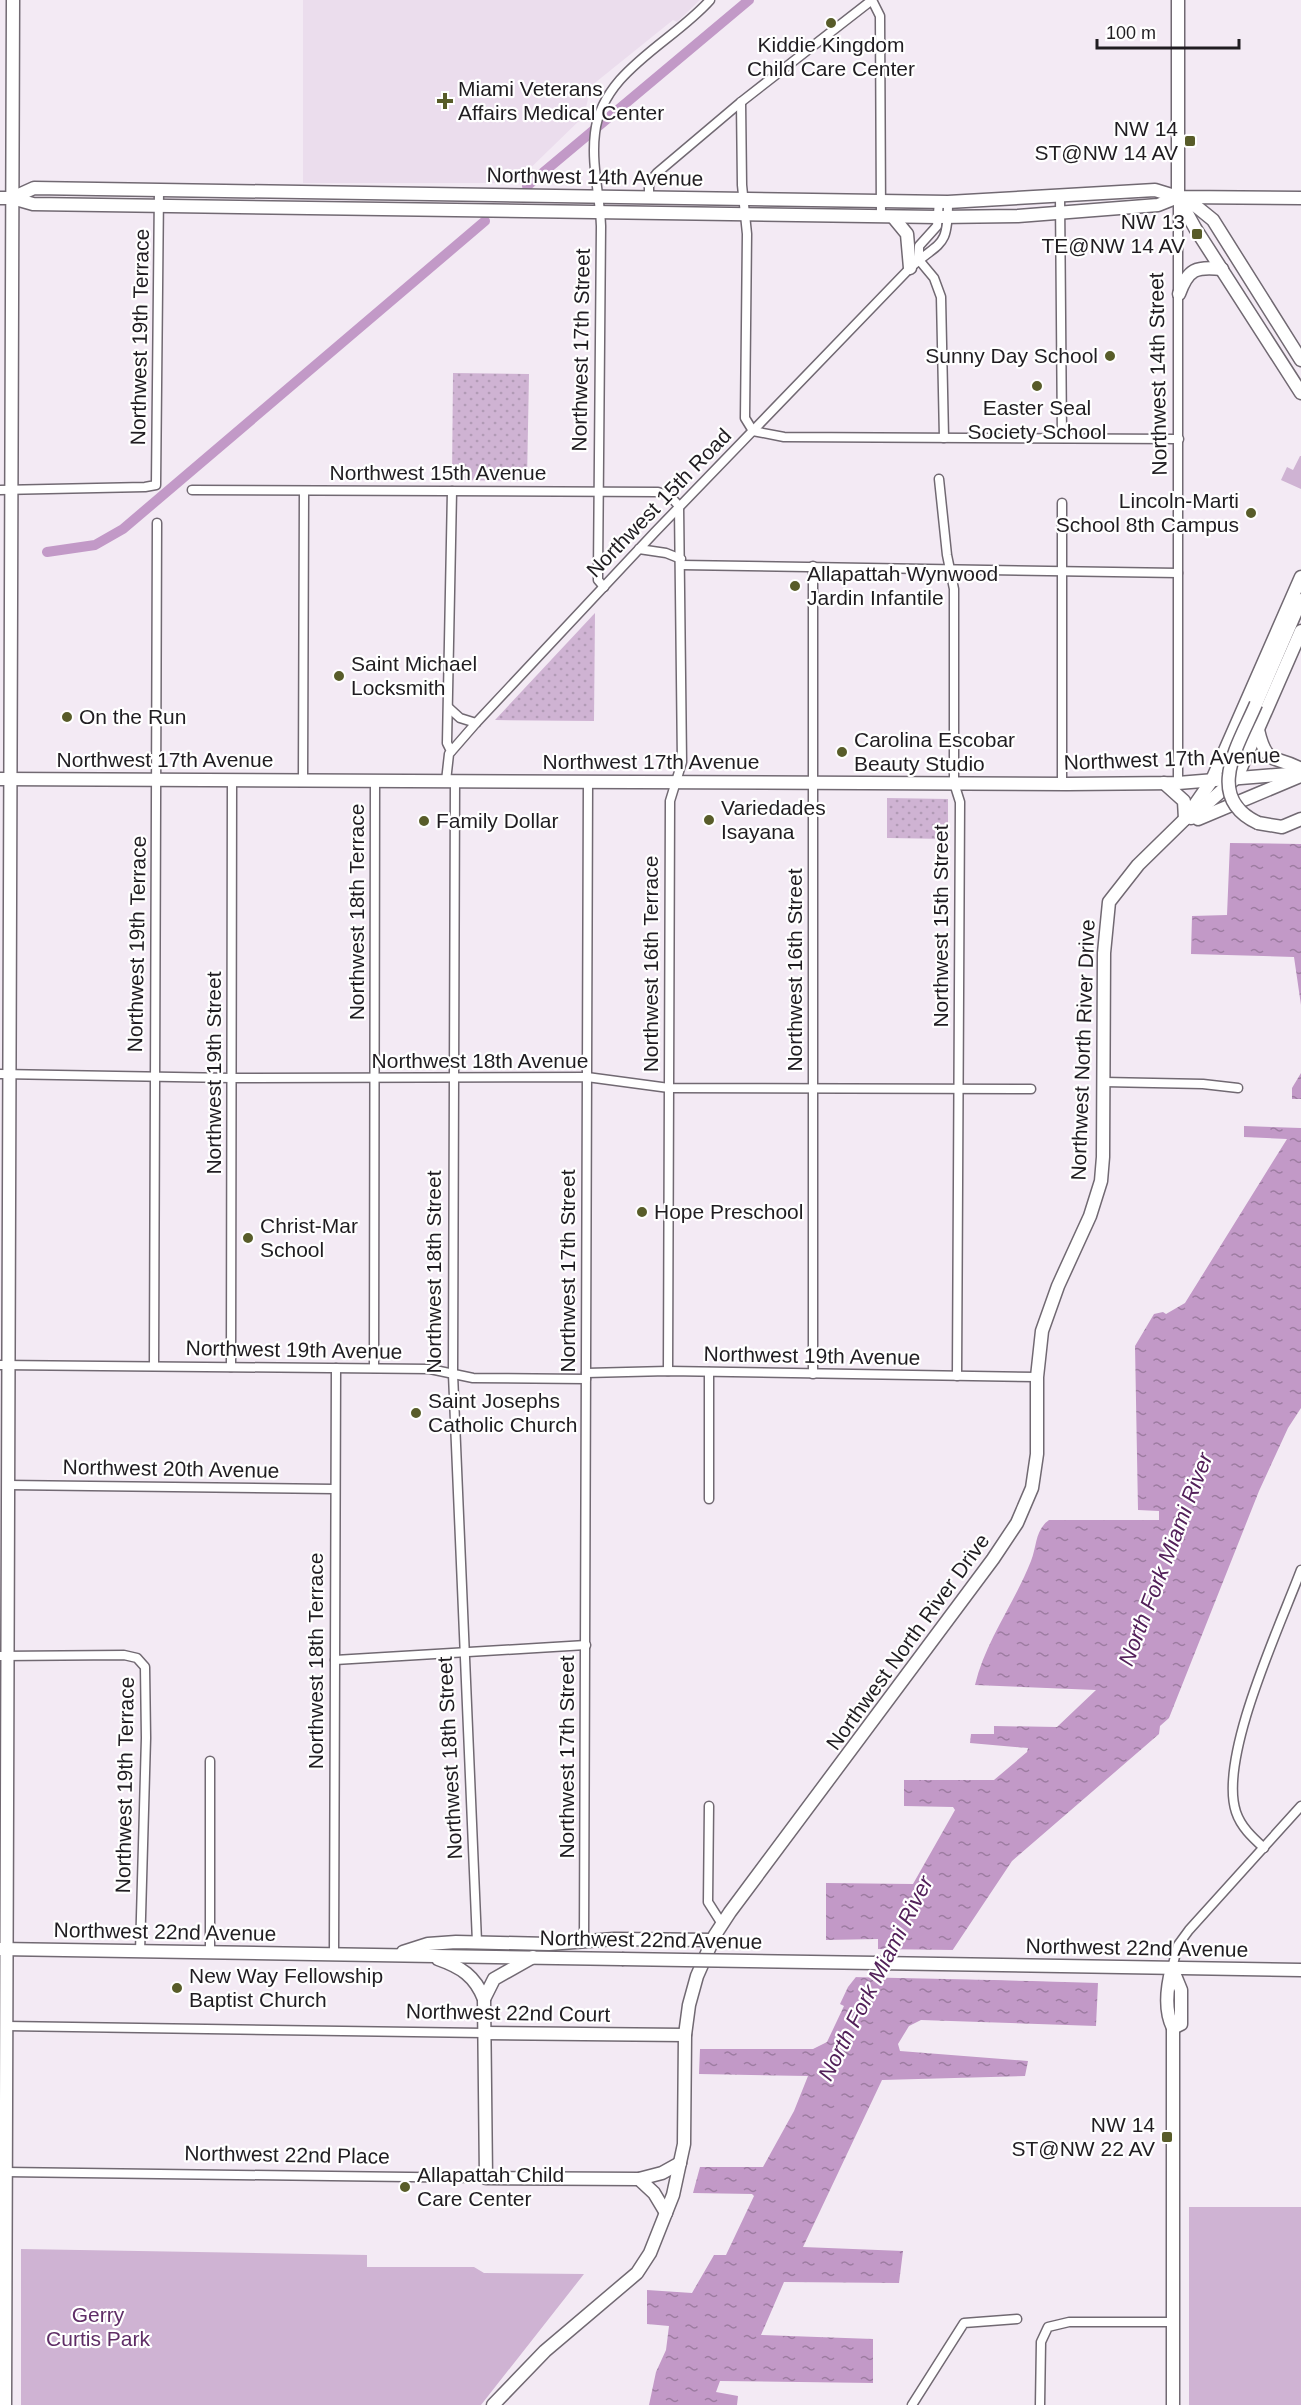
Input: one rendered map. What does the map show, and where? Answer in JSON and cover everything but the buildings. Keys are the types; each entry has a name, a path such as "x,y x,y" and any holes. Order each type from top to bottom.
{"main road":[{"path":"3,2399 5,2172 3,2099 6,2026 3,1949 4,1656 8,1485 4,1365 6,198 13,0"},
{"name":"Northwest 14th Street","path":"1178,0 1178,197"},
{"name":"Northwest 14th Avenue","path":"6,198 34,188 943,202 1155,190 1178,197 1301,198"},
{"path":"1178,197 1301,393"},
{"path":"1178,197 1197,207 1213,220 1301,360"},
{"name":"Northwest 14th Avenue","path":"6,198 33,204 943,217 1158,205 1178,197"},
{"path":"887,217 907,234 914,264"},
{"path":"1179,294 1186,276 1194,270 1205,267 1222,269"},
{"name":"Northwest North River Drive","path":"1182,823 1212,780 1301,576"},
{"path":"1301,600 1230,766 1227,780 1235,805 1258,823 1282,826 1301,819"},
{"name":"Northwest North River Drive","path":"493,2405 545,2351 637,2274 650,2253 666,2213 680,2163 685,2134 685,2035 697,1976 713,1940 722,1924 903,1684 1013,1530 1029,1497 1035,1476 1037,1377 1042,1331 1048,1308 1099,1191 1103,1157 1104,942 1109,902 1138,866 1182,823 1237,777 1301,631"},
{"path":"1258,730 1263,747 1270,758 1301,773"},
{"path":"1164,783 1184,801 1182,823 1301,773"},
{"name":"Northwest 17th Avenue","path":"5,779 1062,784 1178,783 1301,773"},
{"path":"394,1955 428,1944 713,1940"},
{"name":"Northwest 22nd Avenue","path":"3,1949 1301,1970"},
{"path":"425,1956 449,1963 468,1973 478,1985 484,1999 486,2178"},
{"path":"484,1999 494,1979 533,1957"},
{"path":"1172,1968 1181,1990 1181,2024 1173,2028 1173,2405"},
{"name":"Northwest 22nd Court","path":"484,2033 685,2035"},
{"name":"Northwest 22nd Place","path":"486,2178 639,2179 662,2173 680,2163"},
{"path":"639,2179 654,2193 666,2213"}],"street":[{"name":"Northwest 17th Street","path":"604,587 598,580 599,213 596,196 595,132 599,112 606,97 619,80 710,0"},
{"path":"649,197 652,178 741,102 872,0 880,16 881,201 887,217"},
{"path":"741,102 743,198 747,234 745,418 753,431 784,437 1179,439"},
{"name":"Northwest 19th Terrace","path":"6,490 156,485 159,190"},
{"path":"1060,196 1062,438"},
{"name":"Northwest 14th Street","path":"1178,197 1176,277 1179,294 1178,783"},
{"path":"943,202 943,217"},
{"name":"Northwest 15th Road","path":"451,751 679,506 914,264 919,246 935,231 943,217"},
{"path":"914,264 934,278 941,297 944,438"},
{"name":"Northwest 15th Street","path":"939,479 954,589 954,783 960,802 957,1376"},
{"name":"Northwest 15th Avenue","path":"192,490 658,492 670,496 679,506"},
{"path":"303,780 304,491"},
{"path":"450,781 447,759 451,751 447,743 452,491"},
{"path":"1062,503 1062,784"},
{"name":"Northwest 16th Terrace","path":"668,1371 670,801 682,762 679,506"},
{"name":"Northwest 19th Terrace","path":"154,1366 153,1077 157,837 157,523"},
{"path":"639,549 666,553 681,562 1063,573 1178,573"},
{"name":"Northwest 16th Street","path":"813,566 813,1374"},
{"path":"449,708 460,718 476,723"},
{"name":"Northwest 19th Street","path":"231,1367 232,780"},
{"name":"Northwest 18th Terrace","path":"374,1368 375,781"},
{"name":"Northwest 18th Street","path":"450,781 453,1374 477,1942"},
{"name":"Northwest 17th Street","path":"584,1941 588,782"},
{"name":"Northwest 18th Avenue","path":"5,1074 232,1078 587,1077 669,1088 1031,1089"},
{"path":"1104,1082 1203,1084 1238,1088"},
{"name":"Northwest 19th Avenue","path":"4,1365 374,1368 439,1370 473,1378 586,1376 668,1371 1037,1377"},
{"name":"Northwest 18th Terrace","path":"334,1954 336,1368"},
{"path":"709,1499 710,1372"},
{"name":"Northwest 20th Avenue","path":"8,1485 334,1489"},
{"path":"1264,1848 1241,1825 1235,1811 1232,1791 1233,1766 1238,1741 1251,1702 1301,1570"},
{"path":"334,1660 586,1645"},
{"name":"Northwest 19th Terrace","path":"4,1656 124,1655 137,1658 146,1674 140,1952"},
{"path":"210,1761 210,1952"},
{"path":"709,1806 708,1902 722,1924"},
{"path":"1172,1968 1181,1940 1218,1895 1301,1806"},
{"name":"Northwest 22nd Court","path":"6,2026 484,2033"},
{"name":"Northwest 22nd Place","path":"5,2172 486,2178"},
{"path":"912,2405 964,2323 1017,2319"},
{"path":"1040,2405 1041,2342 1048,2327 1069,2322 1173,2322"}],"shaded area":[{"name":"Miami Veterans Affairs Medical Center","path":"303,0 700,0 677,22 673,20 591,86 584,116 515,183 303,183"}],"green space":[{"path":"453,373 529,374 527,481 452,480"},
{"path":"1300,456 1301,489 1281,480 1287,467 1293,470"},
{"path":"595,613 594,721 495,720"},
{"path":"887,798 948,799 948,839 887,838"},
{"path":"1189,2207 1301,2207 1301,2405 1189,2405"},
{"name":"Gerry Curtis Park","path":"21,2249 367,2255 367,2267 474,2267 484,2273 584,2274 481,2405 21,2405"}],"water":[{"path":"1230,843 1301,844 1301,1005 1294,957 1191,954 1192,916 1227,915"},
{"path":"1301,1073 1301,1099 1292,1099 1292,1088"},
{"name":"North Fork Miami River","path":"1244,1126 1301,1128 1301,1408 1288,1428 1259,1491 1169,1718 1160,1726 1159,1734 1012,1861 934,1978 1098,1983 1096,2026 921,2020 909,2026 898,2044 900,2051 1028,2061 1025,2076 882,2080 803,2247 903,2251 899,2283 784,2282 761,2335 873,2339 873,2383 720,2381 716,2392 738,2396 737,2405 649,2405 656,2372 666,2350 669,2326 647,2324 647,2290 692,2293 714,2255 726,2255 754,2196 752,2194 693,2193 700,2167 763,2167 794,2111 808,2076 699,2074 700,2049 813,2049 827,2042 844,2006 840,2004 848,1987 878,1949 878,1939 826,1940 826,1883 913,1884 955,1810 953,1807 904,1806 904,1780 994,1780 1027,1752 1028,1748 970,1743 971,1734 994,1734 994,1726 1057,1727 1096,1690 975,1685 986,1653 1024,1576 1044,1524 1049,1520 1159,1520 1159,1511 1138,1510 1135,1346 1154,1314 1163,1312 1166,1314 1185,1303 1287,1139 1244,1137"}],"pier":[{"path":"874,1949 956,1950 939,1975 1095,1979 1095,1982 851,1977"}],"waterway":[{"path":"527,186 749,0"},
{"path":"47,552 95,545 123,529 485,221"}],"place":[{"name":"Kiddie Kingdom Child Care Center","path":"831,23"},
{"name":"Miami Veterans Affairs Medical Center","path":"445,101"},
{"name":"NW 14 ST@NW 14 AV","path":"1190,141"},
{"name":"NW 13 TE@NW 14 AV","path":"1197,234"},
{"name":"Sunny Day School","path":"1110,356"},
{"name":"Easter Seal Society School","path":"1037,386"},
{"name":"Lincoln-Marti School 8th Campus","path":"1251,513"},
{"name":"Allapattah Wynwood Jardin Infantile","path":"795,586"},
{"name":"Saint Michael Locksmith","path":"339,676"},
{"name":"On the Run","path":"67,717"},
{"name":"Carolina Escobar Beauty Studio","path":"842,752"},
{"name":"Variedades Isayana","path":"709,820"},
{"name":"Family Dollar","path":"424,821"},
{"name":"Hope Preschool","path":"642,1212"},
{"name":"Christ-Mar School","path":"248,1238"},
{"name":"Saint Josephs Catholic Church","path":"416,1413"},
{"name":"New Way Fellowship Baptist Church","path":"177,1988"},
{"name":"NW 14 ST@NW 22 AV","path":"1167,2137"},
{"name":"Allapattah Child Care Center","path":"405,2187"}]}
